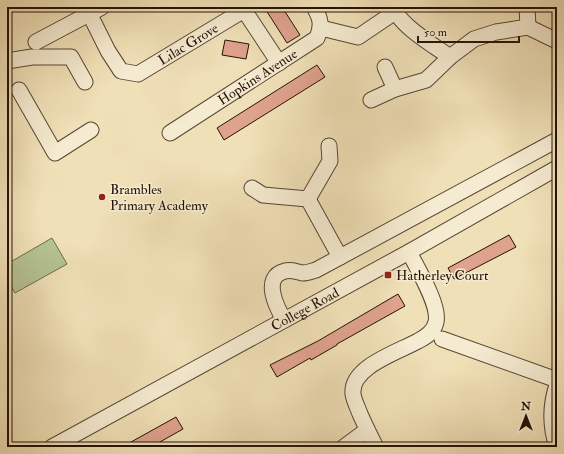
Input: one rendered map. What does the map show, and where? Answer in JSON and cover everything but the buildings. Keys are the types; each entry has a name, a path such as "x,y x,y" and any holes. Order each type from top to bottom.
{"street":[{"path":"314,7 321,17 321,28 358,37 394,9 406,24 450,57"},
{"path":"527,7 528,27"},
{"path":"243,8 279,63"},
{"name":"Lilac Grove","path":"95,10 115,63 121,71 131,74 138,74 243,8"},
{"path":"36,42 95,10"},
{"path":"371,100 395,89 426,80 450,57 474,39 496,32 528,27 557,41"},
{"name":"Hopkins Avenue","path":"170,133 317,38 321,28"},
{"path":"7,60 32,57 71,57 85,82"},
{"path":"386,67 395,89"},
{"path":"19,90 54,153 91,130"},
{"path":"284,320 274,302 272,288 275,278 283,271 294,270 303,273 316,270 557,140"},
{"path":"308,199 330,161 329,146"},
{"name":"College Road","path":"52,447 410,252 557,168"},
{"path":"252,188 263,195 308,199"},
{"path":"308,199 340,257"},
{"path":"376,447 367,430 353,394 353,388 358,376 368,366 422,339 432,332 436,322 437,313 410,252"},
{"path":"442,339 557,380"},
{"path":"557,385 552,399 551,414 552,433 557,447"},
{"path":"344,447 367,430"}],"green space":[{"path":"52,238 67,264 15,293 7,279 7,264"}],"place":[{"name":"Brambles Primary Academy","path":"102,197"},
{"name":"Hatherley Court","path":"388,275"}]}
